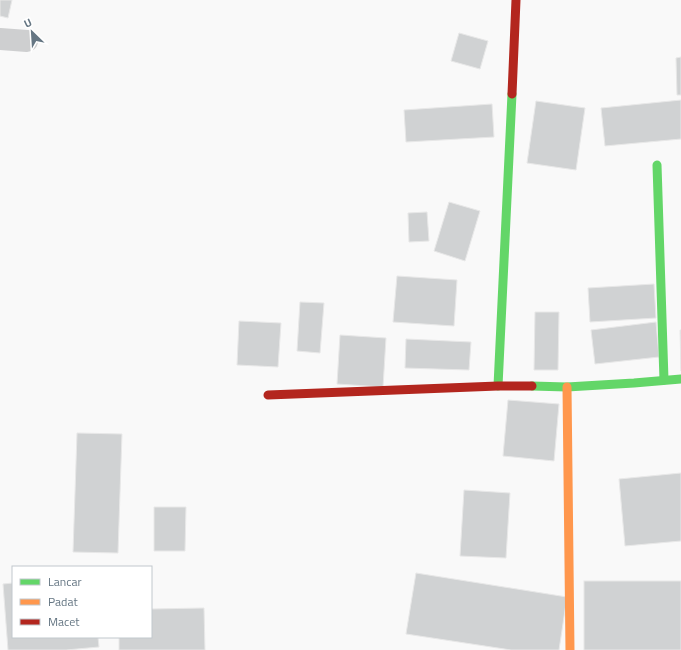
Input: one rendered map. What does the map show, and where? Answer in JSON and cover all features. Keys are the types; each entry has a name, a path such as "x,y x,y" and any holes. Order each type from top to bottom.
{"street":[{"path":"498,386 516,0"},
{"path":"0,39 27,41"},
{"path":"657,165 664,380"},
{"path":"268,396 498,386 566,387 681,379"},
{"path":"566,387 570,650"}],"building":[{"path":"0,0 12,0 8,18 0,16"},
{"path":"459,33 488,41 480,69 451,61"},
{"path":"681,57 681,95 677,95 676,58"},
{"path":"681,100 681,139 605,146 601,108"},
{"path":"536,101 585,108 576,170 527,163"},
{"path":"492,104 494,137 406,142 404,110"},
{"path":"449,202 480,211 465,261 434,251"},
{"path":"427,212 429,241 409,242 408,213"},
{"path":"397,276 457,280 454,326 393,322"},
{"path":"654,284 656,318 590,322 588,288"},
{"path":"300,302 324,303 320,353 297,351"},
{"path":"535,312 559,312 558,370 534,370"},
{"path":"239,321 281,323 278,367 237,365"},
{"path":"656,322 659,357 595,364 591,330"},
{"path":"680,330 681,330 681,371"},
{"path":"340,335 386,338 383,387 337,384"},
{"path":"406,339 471,342 469,370 405,368"},
{"path":"508,400 559,404 554,461 503,456"},
{"path":"77,433 122,434 118,553 73,552"},
{"path":"681,473 681,541 625,546 619,479"},
{"path":"464,490 510,493 506,558 460,556"},
{"path":"154,507 186,507 185,551 154,551"},
{"path":"416,573 567,597 559,650 511,650 406,634"},
{"path":"584,581 681,581 681,650 584,650"},
{"path":"12,583 12,638 98,638 99,647 66,650 8,650 3,584"},
{"path":"204,608 205,650 119,650 119,638 152,638 152,609"}],"traffic: fast":[{"path":"498,386 512,94"},
{"path":"657,165 664,380"},
{"path":"532,386 567,387 681,379"}],"traffic: slow":[{"path":"567,387 570,650"}],"traffic: jam":[{"path":"512,94 516,0"},
{"path":"268,395 532,386"}]}
